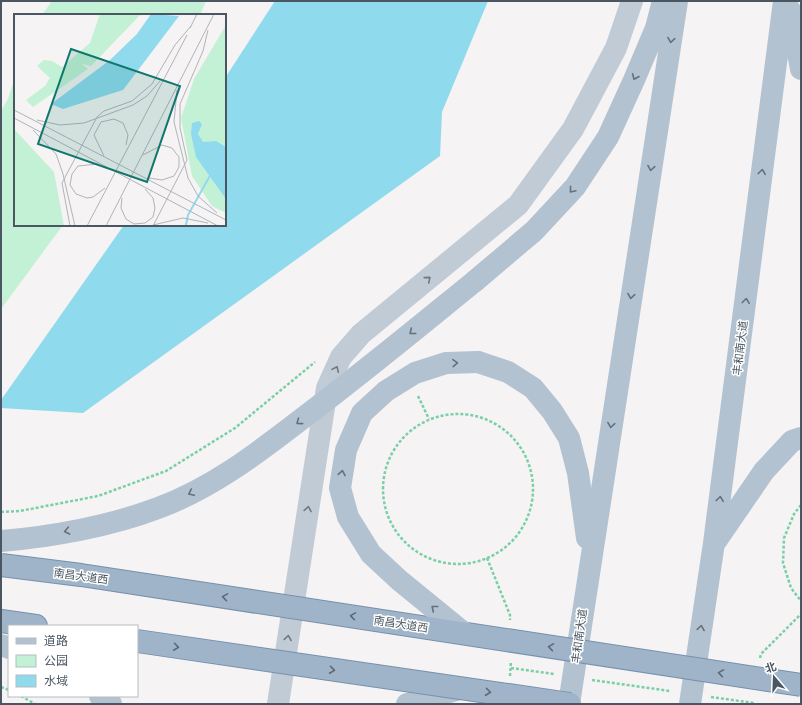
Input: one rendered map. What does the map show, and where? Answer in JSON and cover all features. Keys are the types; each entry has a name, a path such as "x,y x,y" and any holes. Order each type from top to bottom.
{"highway":[{"name":"南昌大道西","path":"1,565 81,575 801,685"},
{"path":"1,621 29,625"},
{"path":"138,641 570,704"}],"main road":[{"path":"278,704 327,388 341,357 361,334 518,205 573,130 616,48 632,1"},
{"path":"1,541 30,539 103,524 158,508 207,485 252,458 315,410 475,282 534,231 575,187 604,144 656,28 663,1"},
{"name":"丰和南大道","path":"570,704 590,560 677,1"},
{"name":"丰和南大道","path":"690,699 714,543 784,1"},
{"path":"788,1 801,69"},
{"path":"464,633 399,580 371,554 348,517 340,488 346,450 362,413 386,391 416,372 446,364 478,362 508,372 533,388 552,411 569,438 578,473 590,560"},
{"path":"714,543 764,471 792,441 801,438"},
{"path":"742,676 801,675"},
{"path":"407,704 460,689"},
{"path":"101,697 111,704"}],"path":[{"path":"1,512 20,511 98,496 166,472 235,428 316,361"},
{"path":"454,414 480,417 504,428 522,447 532,472 533,498 525,523 510,544 487,558 462,564 436,560 412,549 394,530 384,505 383,479 391,454 407,434 429,419 454,414"},
{"path":"801,505 794,514 784,538 783,563 791,588 801,601"},
{"path":"760,661 761,654 801,614"},
{"path":"511,668 573,677 690,699 754,704 755,696"},
{"path":"23,697 35,704"}],"green space":[{"path":"52,1 206,1 200,14 43,14"},
{"path":"14,80 14,226 62,226 1,309 1,111 8,99"}],"water":[{"path":"275,1 488,1 442,112 440,156 83,413 1,408 1,400 123,226 226,226 226,76"}]}
